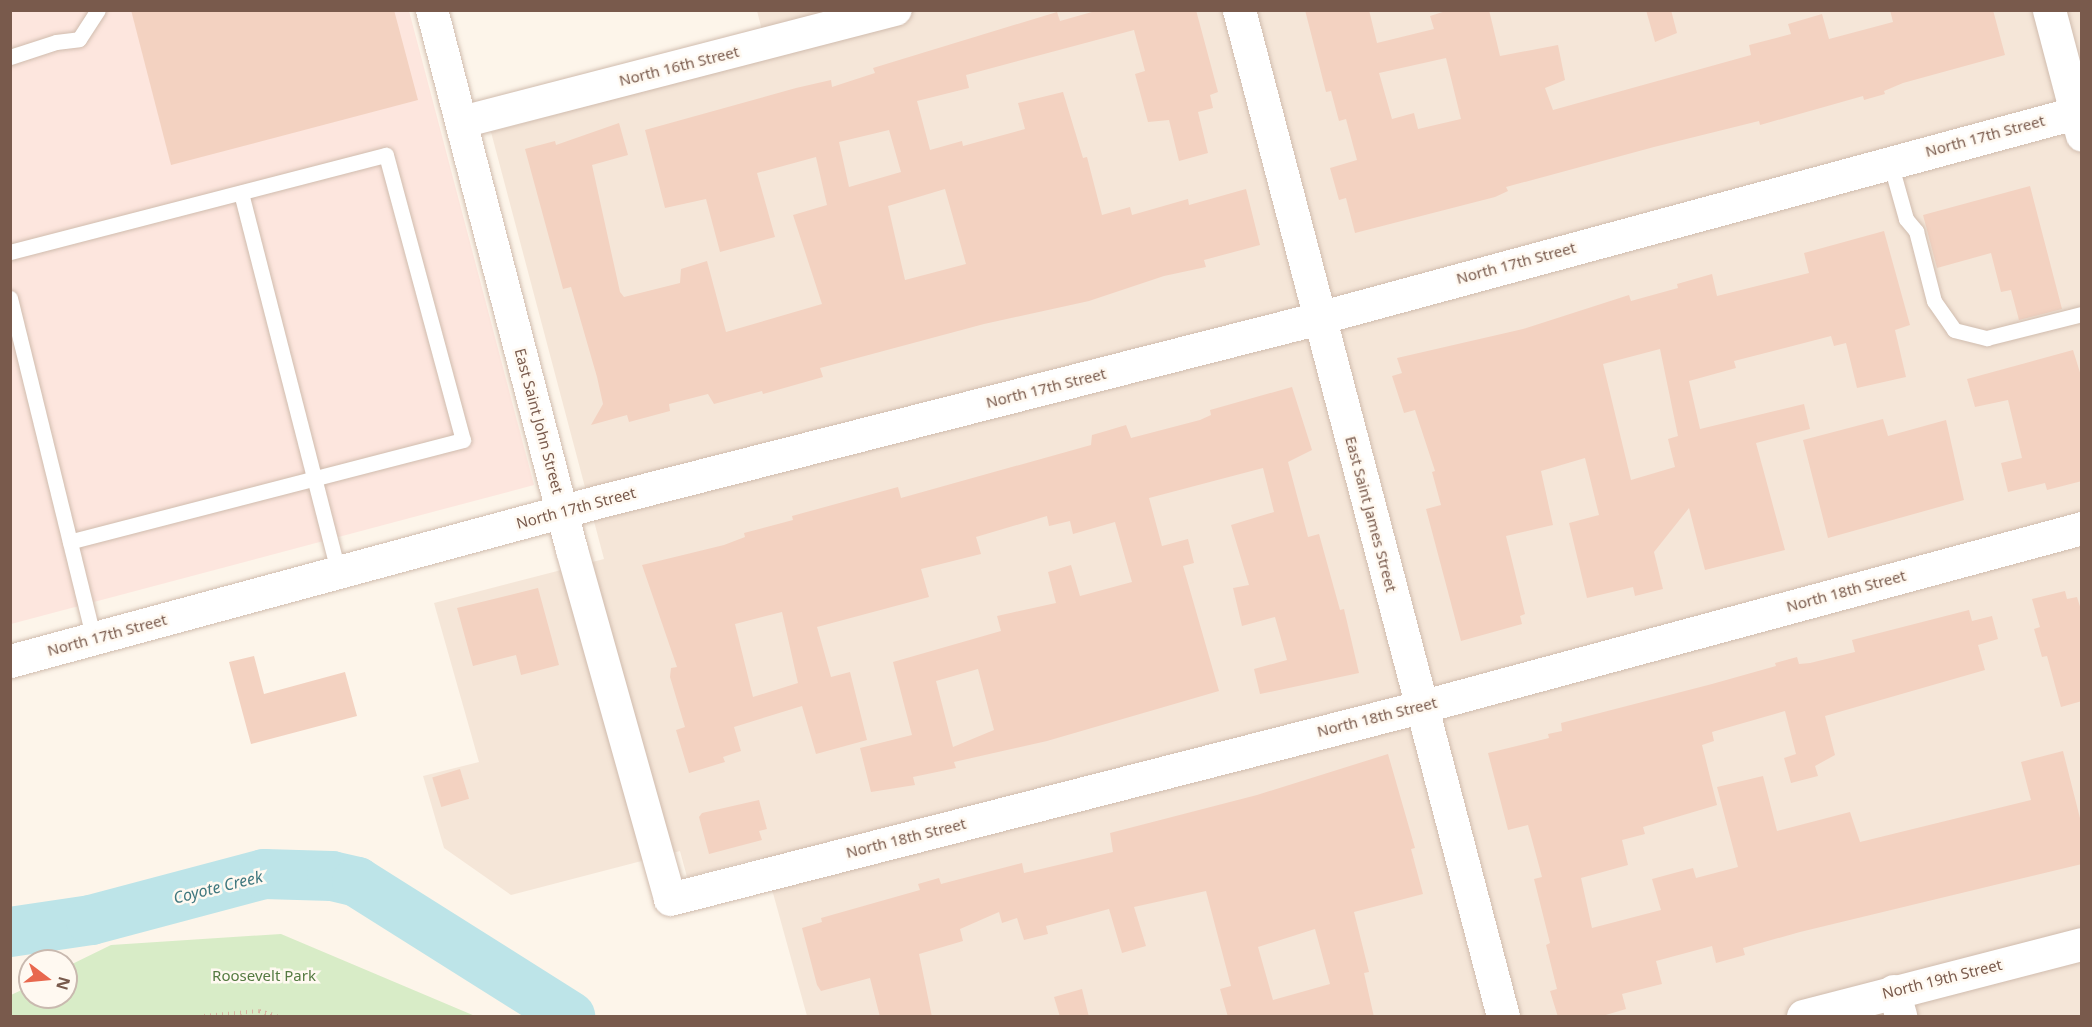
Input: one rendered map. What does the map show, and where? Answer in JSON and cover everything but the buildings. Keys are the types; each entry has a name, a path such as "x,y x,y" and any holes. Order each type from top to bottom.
{"street":[{"name":"East Saint John Street","path":"432,10 563,512 670,899"},
{"name":"North 16th Street","path":"462,122 896,10"},
{"name":"East Saint James Street","path":"1239,10 1503,1017"},
{"path":"2049,10 2080,119"},
{"name":"North 17th Street","path":"10,661 338,570 1319,317 1890,162 2080,119"},
{"name":"North 18th Street","path":"670,899 1420,707 2082,528"},
{"name":"North 19th Street","path":"1803,1017 1897,1004 2082,944"}],"lane":[{"path":"10,57 56,42 79,39 98,10"},
{"path":"10,252 386,155 463,440 70,542"},
{"path":"1890,162 1906,219 1916,231 1934,301 1954,330 1987,338 2082,314"},
{"path":"241,193 338,570"},
{"path":"10,298 94,639"}],"path":[{"path":"204,1017 259,1011 277,1017"}],"shaded area":[{"path":"11,11 409,11 534,485 11,624"},
{"path":"757,11 2081,11 2081,1016 807,1016 763,857 687,877 680,851 511,895 444,848 423,776 479,762 434,603 604,559 491,132 769,57"}],"green space":[{"name":"Roosevelt Park","path":"281,934 475,1016 11,1016 11,995 18,992 18,1009 78,1009 78,961 111,945"}],"waterway":[{"name":"Coyote Creek","path":"10,932 91,920 264,874 332,876 357,882 570,1016"}]}
